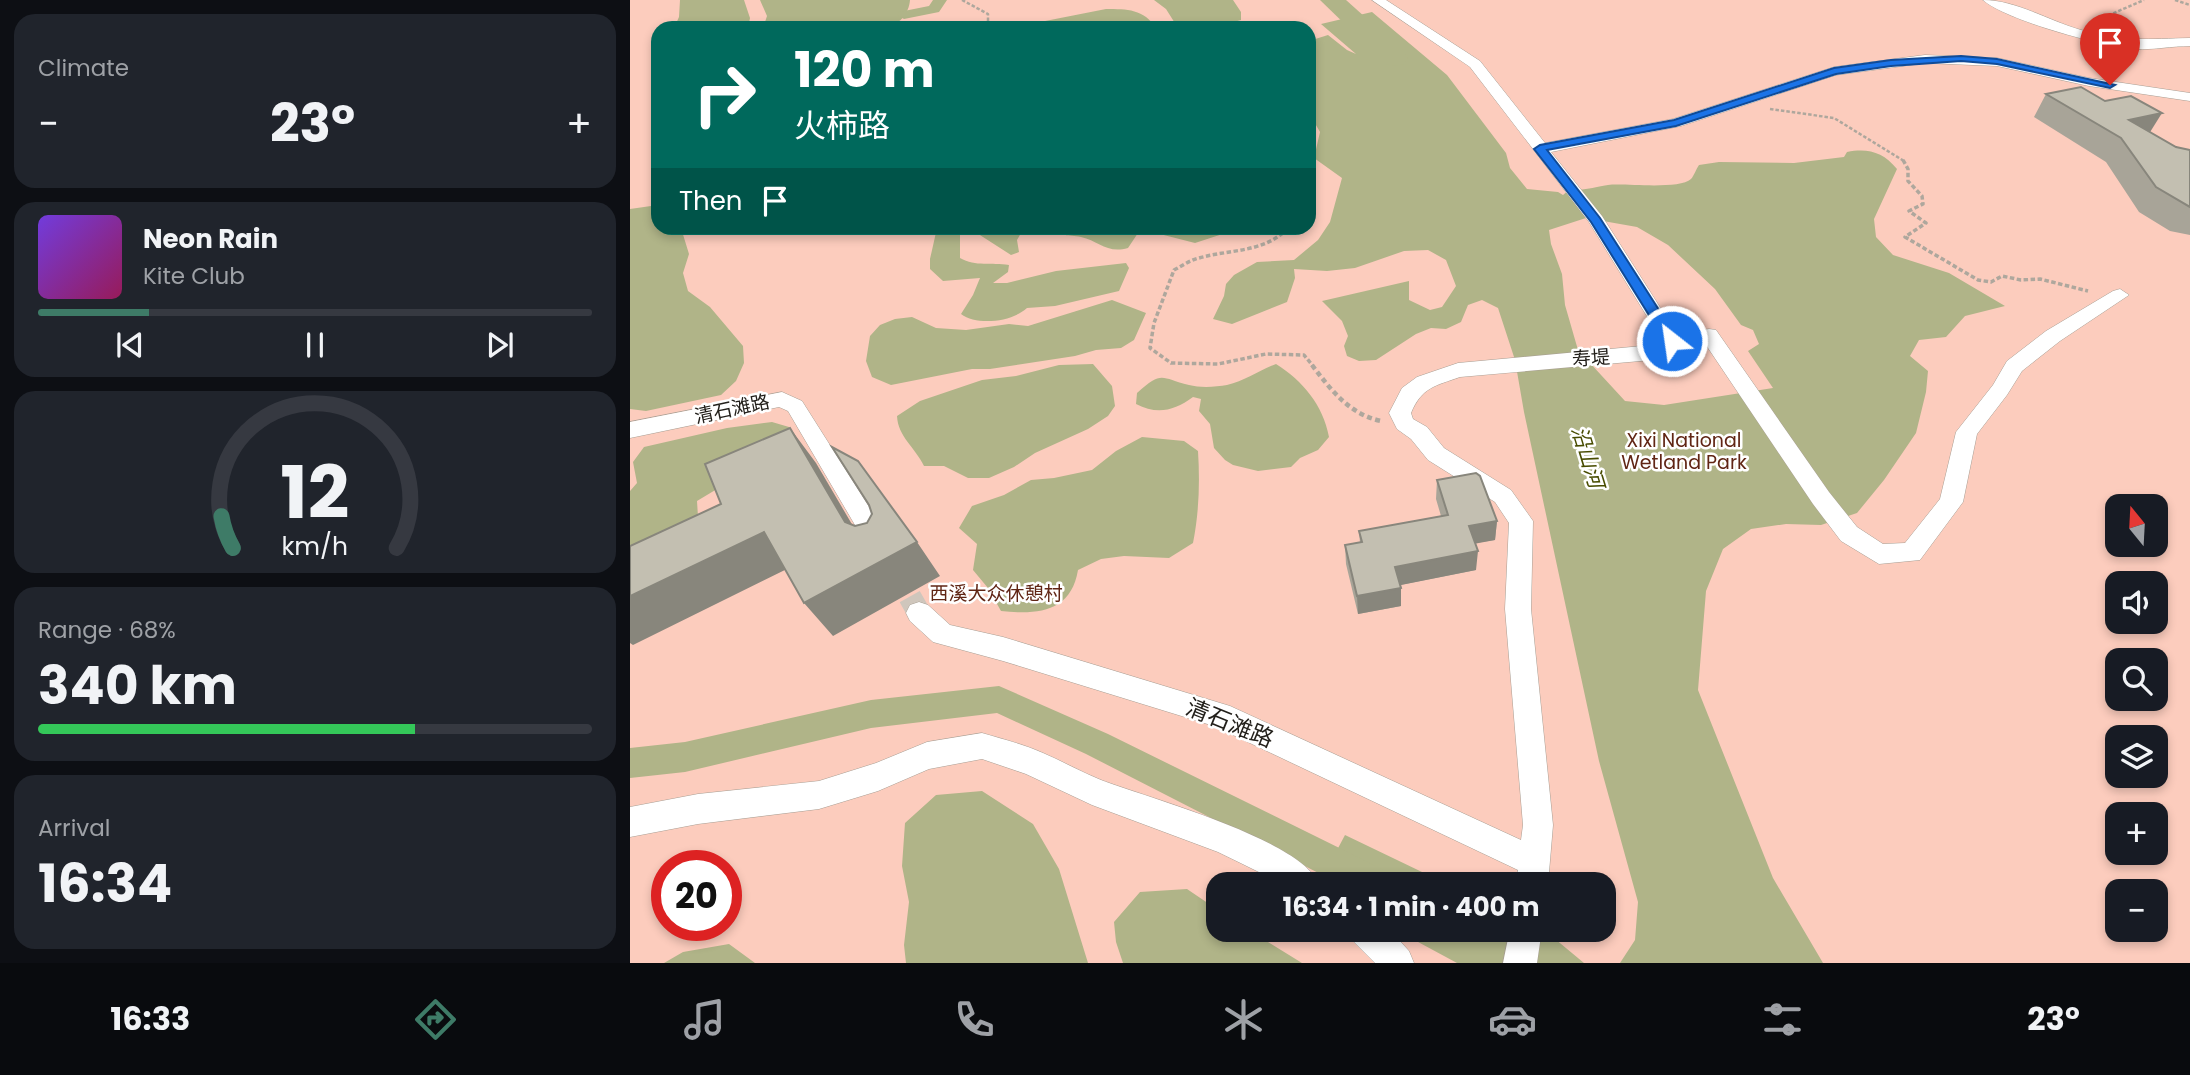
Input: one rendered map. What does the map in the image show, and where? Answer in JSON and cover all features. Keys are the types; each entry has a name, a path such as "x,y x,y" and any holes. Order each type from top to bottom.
{"street":[{"path":"1378,0 1475,64 1596,220 1672,341 1709,335 1821,498 1849,534 1879,554 1912,552 1951,502 1967,432 2000,390 2014,366 2053,336 2120,295"},
{"path":"1989,0 2033,19 2089,36 2137,45 2190,42"},
{"path":"1540,149 1676,123 1834,71 1925,59 1961,58 1997,62 2089,82 2190,97"},
{"name":"寿堤","path":"1405,424 1400,413 1409,393 1424,382 1458,370 1673,350 1672,341"},
{"name":"清石滩路","path":"630,430 782,399 795,406 881,547"},
{"path":"1405,424 1419,433 1436,454 1503,496 1521,521 1518,609 1538,825 1533,872"},
{"name":"清石滩路","path":"919,613 942,634 1003,649 1220,715 1531,872"},
{"path":"630,822 698,809 819,794 878,777 926,756 982,746 1032,762 1092,791 1225,839 1286,872"},
{"path":"1379,942 1397,963"},
{"path":"1520,963 1524,942"}],"path":[{"path":"962,0 988,14 988,21"},
{"path":"2093,22 2144,0"},
{"path":"2175,0 2190,5"},
{"path":"1746,99 1766,109 1834,118 1862,138 1902,158 1908,169 1908,184 1922,196 1923,204 1909,211 1926,223 1905,237 1978,280 1991,282 2003,276 2021,280 2040,279 2061,286 2120,295"},
{"path":"1283,235 1240,251 1198,258 1174,271 1154,323 1150,348 1171,363 1218,363 1266,354 1304,355 1346,407 1370,420 1405,424"}],"green space":[{"name":"Xixi National Wetland Park","path":"630,0 2190,0 2190,963 630,963"}],"water":[{"path":"680,0 744,0 750,18 749,21 677,21"},
{"path":"760,0 910,0 908,10 898,21 765,21 767,16"},
{"path":"1154,0 1233,0 1241,12 1241,20 1174,21 1166,9"},
{"path":"1106,9 1128,10 1150,21 1045,21"},
{"path":"1372,12 1447,75 1506,153 1510,168 1527,189 1558,192 1563,195 1570,189 1685,182 1691,179 1699,165 1719,162 1794,163 1844,157 1847,152 1855,151 1881,155 1897,169 1874,219 1876,237 1893,255 1949,273 2005,306 1965,316 1946,337 1919,340 1910,356 1928,371 1916,433 1884,480 1857,513 1821,525 1786,524 1751,529 1723,549 1706,591 1698,690 1773,878 1823,963 1620,963 1635,940 1638,902 1599,761 1515,360 1498,308 1482,300 1468,305 1461,322 1446,329 1431,328 1416,334 1376,360 1359,361 1347,356 1344,346 1348,336 1342,321 1322,301 1409,281 1409,300 1430,310 1442,307 1456,286 1446,260 1428,250 1404,251 1355,268 1327,271 1294,269 1295,278 1287,302 1232,324 1213,319 1224,296 1226,284 1234,275 1257,262 1294,260 1318,240 1330,222 1342,178 1316,159 1320,132 1316,125 1316,39 1328,35 1356,54 1321,24","holes":["1586,218 1637,227 1668,245 1715,289 1741,325 1753,330 1759,344 1748,351 1773,388 1664,405 1625,401 1578,350 1565,305 1562,274 1549,230"]},
{"path":"651,206 651,235 683,235 689,254 683,273 688,291 710,307 743,346 744,363 736,381 721,395 646,411 630,409 630,209"},
{"path":"935,235 960,235 960,258 978,263 1009,265 1008,272 993,283 1007,283 1056,271 1126,263 1129,268 1119,291 1055,306 1027,308 1013,317 985,321 961,314 980,278 943,281 930,269"},
{"path":"980,235 1020,235 1017,240 1019,252 1011,255"},
{"path":"1068,235 1137,235 1128,248 1121,249 1109,248"},
{"path":"1164,235 1220,235 1195,243"},
{"path":"1112,300 1146,313 1134,340 1121,348 990,369 972,369 891,385 872,377 866,361 870,336 880,325 895,319 912,317 936,328 966,330 1009,324 1028,326"},
{"path":"1093,364 1112,386 1115,406 1108,416 1088,429 989,478 968,478 944,466 924,466 900,430 897,416 920,401 982,380 1016,376 1059,365"},
{"path":"1276,364 1295,378 1317,404 1329,437 1318,450 1300,458 1291,467 1258,471 1233,465 1225,460 1214,448 1210,424 1199,411 1201,399 1193,397 1179,406 1165,410 1151,410 1136,404 1137,393 1157,379 1167,378 1198,387 1223,386"},
{"path":"772,422 789,427 795,442 697,501 698,517 630,589 630,491 637,483 633,462 644,447 727,428"},
{"path":"1142,437 1184,441 1198,451 1197,520 1193,543 1169,558 1124,556 1101,559 1078,570 1068,595 1051,608 1028,612 1001,611 988,588 973,570 977,544 959,528 972,506 1004,495 1031,480 1092,470 1116,451"},
{"path":"982,791 1033,824 1059,869 1088,963 906,963 904,945 909,902 902,866 905,823 936,795"},
{"path":"1345,835 1422,872 1325,872"},
{"path":"1187,889 1206,902 1206,942 1268,942 1302,963 1123,963 1116,942 1114,922 1140,892"},
{"path":"1418,942 1559,942 1584,963 1457,963"},
{"path":"729,944 755,963 664,963 683,952"}],"building":[{"path":"2081,87 2105,101 2131,96 2162,113 2129,120 2176,147 2190,150 2190,207 2156,187 2121,138 2046,94"},
{"path":"790,428 845,522 855,526 867,523 872,514 832,447 858,461 917,542 804,603 764,532 630,596 630,546 721,504 705,464"},
{"path":"1476,473 1480,476 1497,521 1469,526 1478,551 1395,567 1401,588 1357,596 1345,545 1362,542 1359,531 1448,515 1437,480"}],"waterway":[{"path":"904,15 934,9 940,0"},
{"name":"沿山河","path":"1332,0 1395,58"},
{"path":"630,763 685,757 871,714 999,699 1097,744 1352,872"}],"tunnel":[{"path":"893,567 919,613"}],"route":[{"path":"1672,341 1596,220 1540,149 1676,123 1834,71 1925,59 1961,58 1997,62 2110,85"}],"park label":[{"name":"西溪大众休憩村","path":"996,593"}]}
